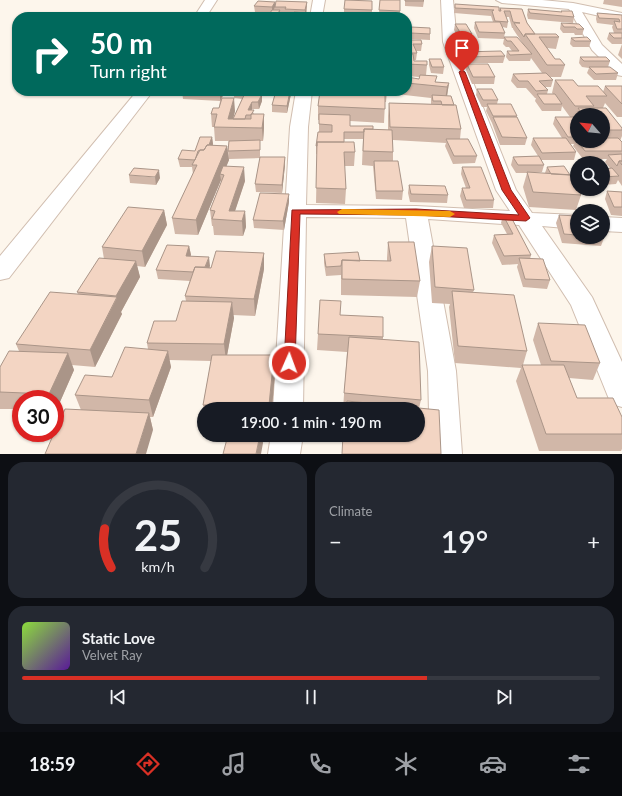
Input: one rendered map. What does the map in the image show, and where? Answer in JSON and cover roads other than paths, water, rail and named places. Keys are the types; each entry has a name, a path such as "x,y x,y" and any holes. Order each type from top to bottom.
{"street":[{"path":"203,12 211,0"},
{"path":"317,12 319,0"},
{"path":"447,0 450,42 506,190 583,303 622,395"},
{"path":"502,0 573,6 622,17"},
{"path":"573,6 598,46 622,72"},
{"path":"0,272 141,96"},
{"path":"288,402 299,127 303,96"},
{"path":"295,212 416,212 570,221"},
{"path":"416,212 442,371 446,454"},
{"path":"610,224 622,225"},
{"path":"284,454 286,442"}]}
